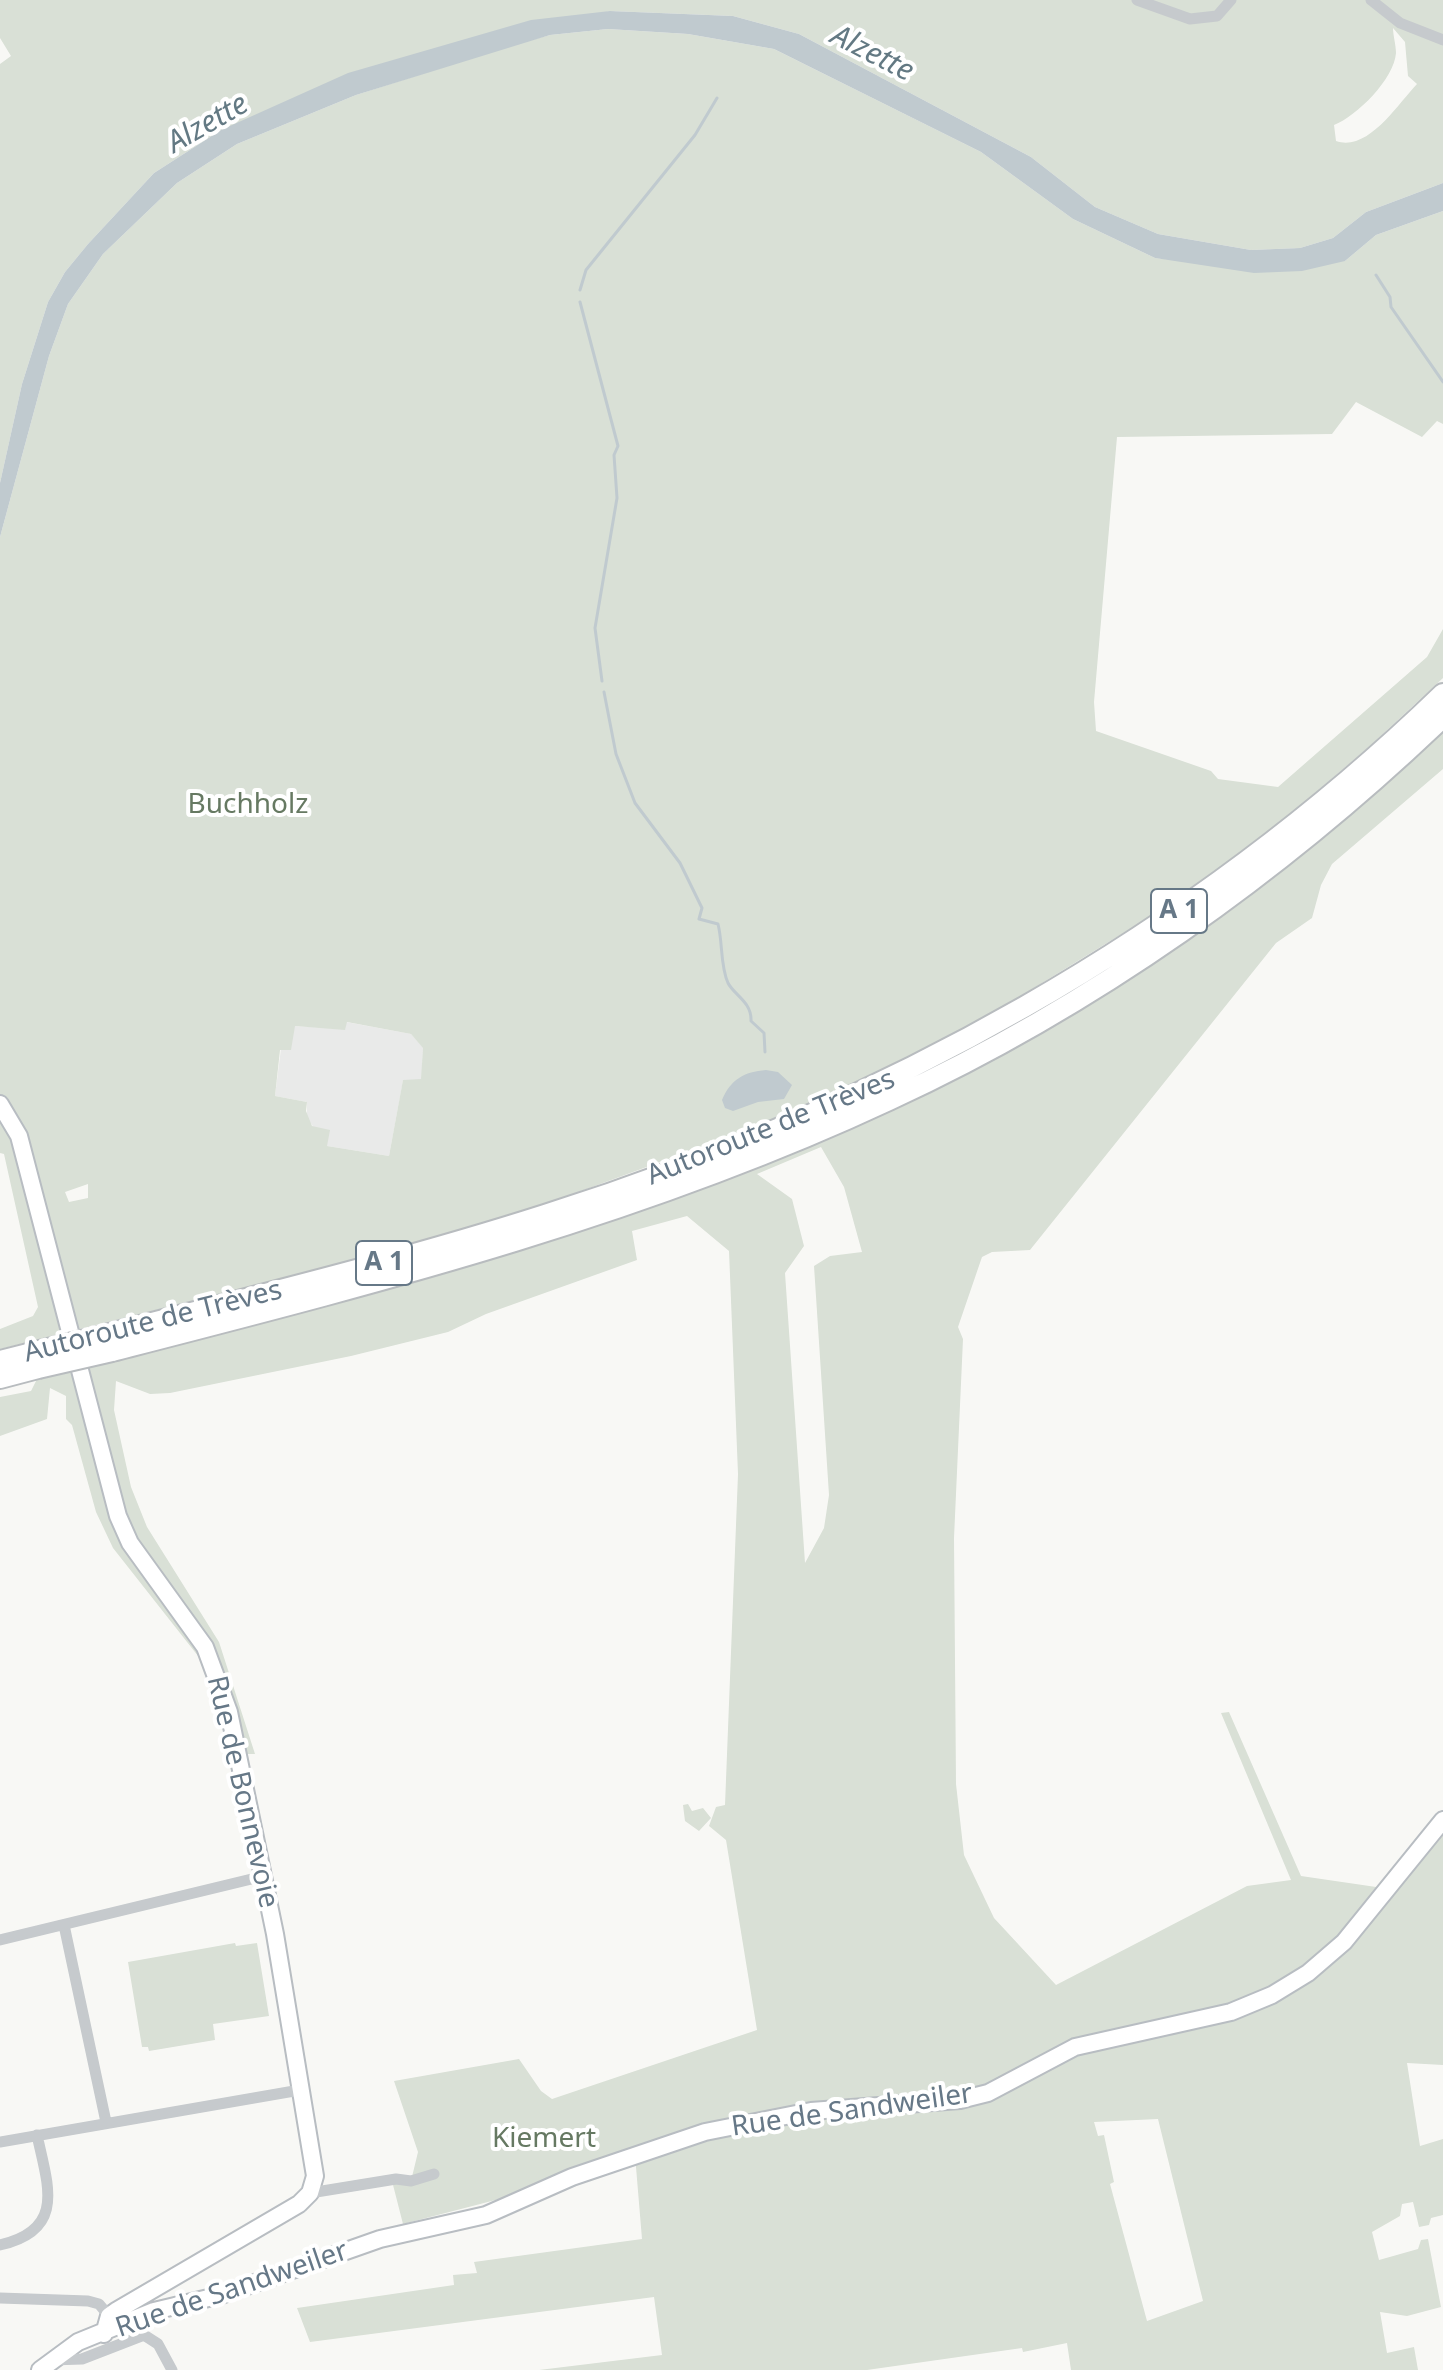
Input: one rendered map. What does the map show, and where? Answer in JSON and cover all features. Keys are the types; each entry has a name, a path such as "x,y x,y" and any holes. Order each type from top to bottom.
{"highway":[{"name":"Autoroute de Trèves","path":"887,1092 1205,894 1378,754 1443,694"},
{"name":"Autoroute de Trèves","path":"0,1378 39,1360 403,1276 668,1182 887,1092 1113,976 1215,909 1390,766 1443,717"},
{"name":"Autoroute de Trèves","path":"0,1361 39,1360"}],"main road":[{"name":"Rue de Bonnevoie","path":"0,1104 19,1136 118,1516 130,1543 193,1628 220,1680 264,1876 315,2176 310,2193"},
{"name":"Rue de Sandweiler","path":"104,2334 154,2311 221,2295 370,2242 486,2215 572,2177 705,2132 811,2111 960,2100 988,2093 1075,2047 1231,2012 1272,1995 1308,1973 1344,1942 1443,1820"},
{"path":"45,2365 78,2342 104,2334 109,2316 299,2204 310,2193"}],"street":[{"path":"1137,0 1190,19 1217,16 1231,0"},
{"path":"1371,0 1400,23 1443,40"},
{"path":"0,1940 264,1876"},
{"path":"64,1925 106,2122"},
{"path":"0,2142 300,2090"},
{"path":"0,2245 22,2240 35,2231 46,2213 48,2189 37,2135"},
{"path":"310,2193 396,2179 411,2181 434,2174"},
{"path":"0,2298 88,2301 99,2304 109,2316"},
{"path":"45,2365 82,2359 144,2335 158,2344 172,2370"}],"shaded area":[{"name":"Alzette","path":"610,11 733,16 799,34 1031,157 1095,207 1158,234 1251,250 1300,248 1333,238 1366,212 1443,183 1443,211 1376,235 1345,261 1302,271 1254,273 1155,258 1073,219 981,152 774,49 688,34 608,29 550,35 356,95 237,144 177,183 103,254 68,304 49,356 0,537 0,483 22,384 48,302 65,272 88,244 154,173 221,130 348,73 531,20"},
{"path":"346,1022 411,1034 423,1047 422,1080 403,1081 389,1156 327,1146 307,1118 307,1102 275,1096 281,1049 294,1026 345,1029"},
{"path":"766,1070 778,1072 792,1085 784,1099 758,1102 733,1111 725,1108 722,1100 734,1082 745,1075"}],"green space":[{"path":"0,0 1443,0 1443,183 1366,212 1333,238 1300,248 1251,250 1158,234 1095,207 1031,157 799,34 733,16 610,11 221,130 154,173 88,244 65,272 48,302 22,384 0,483 0,64 11,56 0,38","holes":["1393,28 1405,42 1408,76 1417,84 1370,133 1348,143 1336,141 1334,125 1363,105 1389,74 1396,53"]},
{"path":"608,29 688,34 774,49 981,152 1073,219 1155,258 1193,262 1345,261 1376,235 1443,211 1443,424 1437,421 1422,437 1356,402 1332,434 1117,437 1094,702 1096,731 1211,771 1218,779 1278,787 1427,657 1443,629 1443,678 1280,823 1185,895 977,1023 874,1075 825,1139 980,1066 1127,981 1304,851 1443,731 1443,769 1332,864 1321,885 1312,918 1276,943 1030,1250 992,1252 982,1257 958,1327 963,1339 954,1538 956,1784 964,1855 994,1918 1056,1985 1247,1886 1291,1880 1221,1713 1229,1712 1301,1876 1383,1888 1443,1826 1443,2065 1407,2063 1420,2146 1443,2139 1443,2215 1431,2218 1429,2225 1419,2227 1413,2202 1402,2204 1400,2216 1372,2232 1379,2260 1418,2249 1421,2240 1428,2239 1441,2307 1407,2316 1380,2312 1387,2353 1414,2347 1418,2370 1071,2370 1067,2343 1023,2352 1022,2348 867,2370 539,2370 662,2355 654,2297 310,2342 297,2308 454,2285 453,2275 477,2273 474,2262 642,2239 635,2155 511,2196 403,2224 392,2181 411,2181 418,2152 394,2081 519,2059 541,2091 552,2099 757,2030 726,1840 709,1826 716,1807 725,1805 738,1474 729,1251 687,1216 632,1231 637,1260 486,1314 448,1332 351,1356 170,1393 150,1394 116,1381 114,1410 131,1487 147,1527 219,1642 255,1754 232,1754 202,1661 113,1548 96,1512 72,1425 66,1419 66,1396 50,1388 47,1419 0,1436 0,1397 31,1391 37,1379 396,1286 662,1202 750,1170 772,1121 543,1205 395,1250 0,1349 0,1329 33,1316 38,1307 4,1154 0,1153 0,537 49,356 68,304 103,254 177,183 237,144 356,95 550,35","holes":["347,1022 411,1034 423,1048 421,1079 403,1080 389,1156 327,1146 330,1130 312,1126 306,1111 307,1102 275,1096 280,1050 291,1050 295,1026 345,1030","821,1147 844,1187 862,1252 830,1256 814,1266 829,1495 824,1528 805,1563 785,1273 804,1246 792,1199 757,1174","88,1184 88,1198 69,1202 65,1192","1158,2119 1203,2301 1147,2321 1110,2184 1114,2182 1104,2135 1098,2136 1094,2122"]},
{"path":"688,1804 692,1811 703,1808 711,1818 699,1831 685,1821 683,1805"},
{"path":"235,1943 236,1946 257,1943 269,2016 213,2024 215,2040 149,2051 148,2047 142,2047 128,1962"}],"waterway":[{"path":"580,290 586,270 695,135 717,98"},
{"path":"1376,275 1390,297 1391,307 1443,382"},
{"path":"580,302 618,446 614,455 617,498 595,628 602,681"},
{"path":"604,692 616,754 635,803 680,863 702,908 699,919 718,924 728,983 746,1004 751,1021 764,1033 765,1052"}],"park label":[{"name":"Buchholz","path":"248,805"},
{"name":"Kiemert","path":"544,2139"}]}
